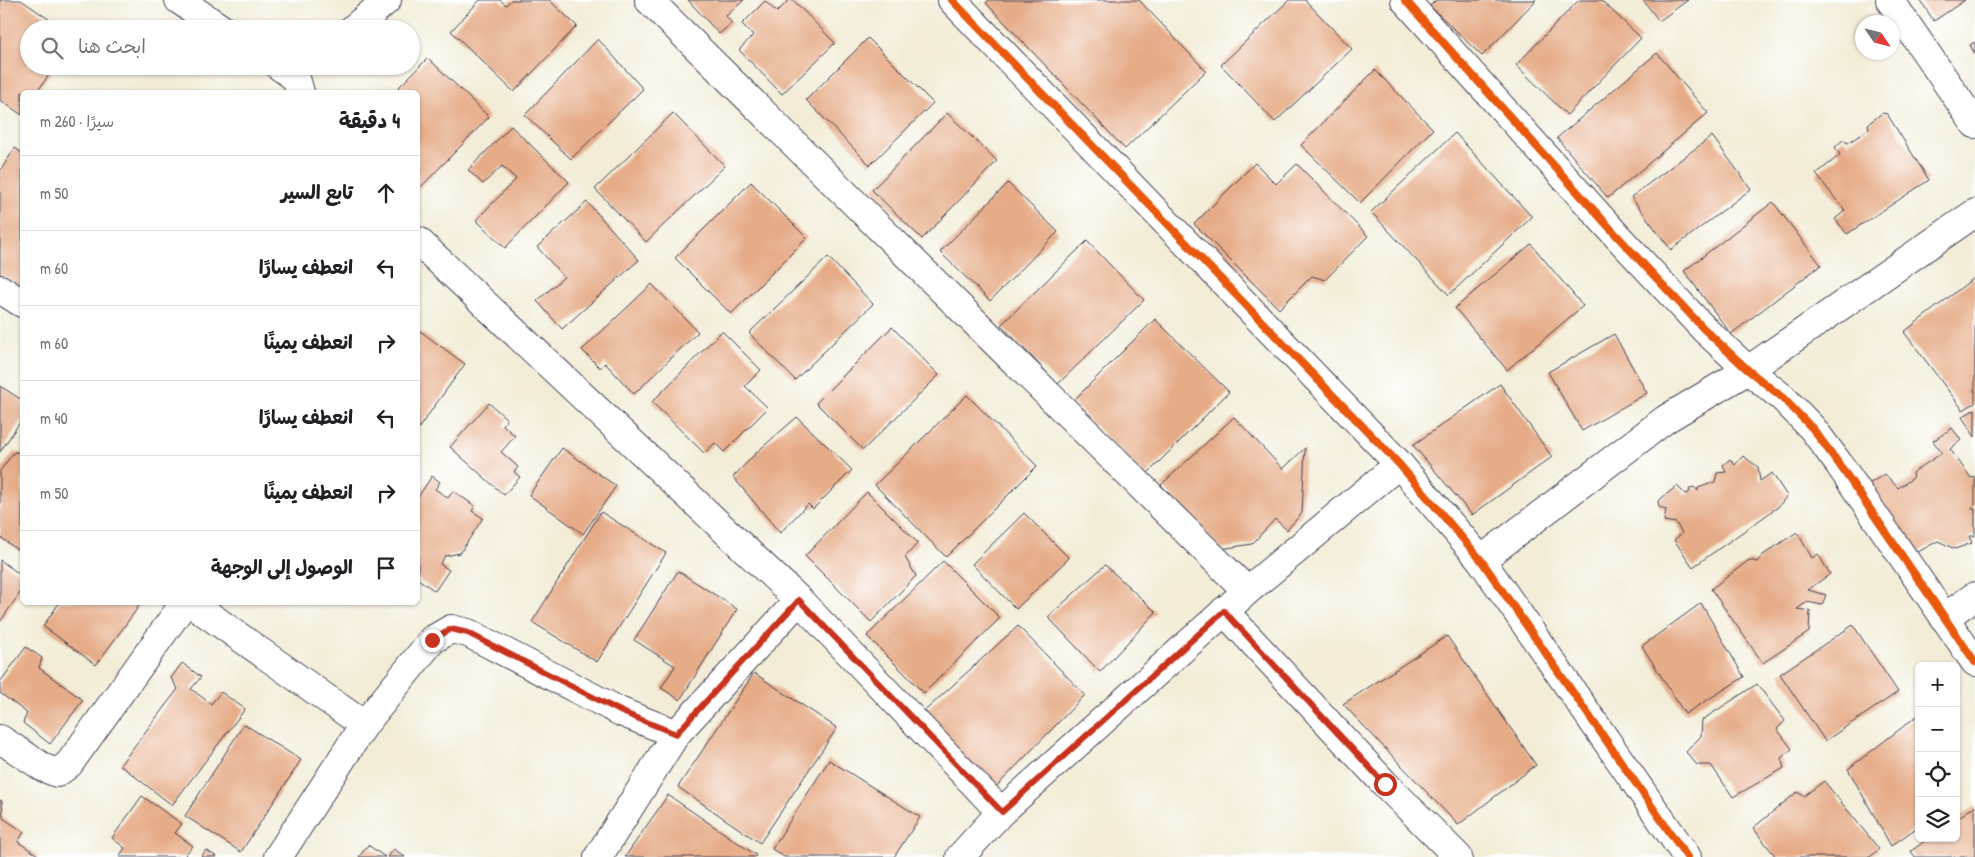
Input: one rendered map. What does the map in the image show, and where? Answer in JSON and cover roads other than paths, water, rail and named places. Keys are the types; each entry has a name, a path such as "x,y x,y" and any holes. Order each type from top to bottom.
{"street":[{"path":"179,0 209,20"},
{"path":"364,20 387,0"},
{"path":"649,0 1247,591"},
{"path":"952,0 1399,464 1481,560 1687,857"},
{"path":"1405,0 1618,237 1704,329 1748,370 1782,398 1813,429 1975,662"},
{"path":"1890,0 1975,124"},
{"path":"1481,560 1666,419 1748,370 1975,213"},
{"path":"420,244 799,600 1002,812"},
{"path":"0,288 20,302"},
{"path":"960,857 1002,812 1224,611 1399,464"},
{"path":"1944,618 1975,596"},
{"path":"598,857 676,734 799,600"},
{"path":"0,739 44,768 57,773 69,764 183,605"},
{"path":"194,605 364,725"},
{"path":"1224,611 1385,784 1458,857"},
{"path":"278,857 364,725 432,640 451,629 468,633 622,712 676,734"}]}
